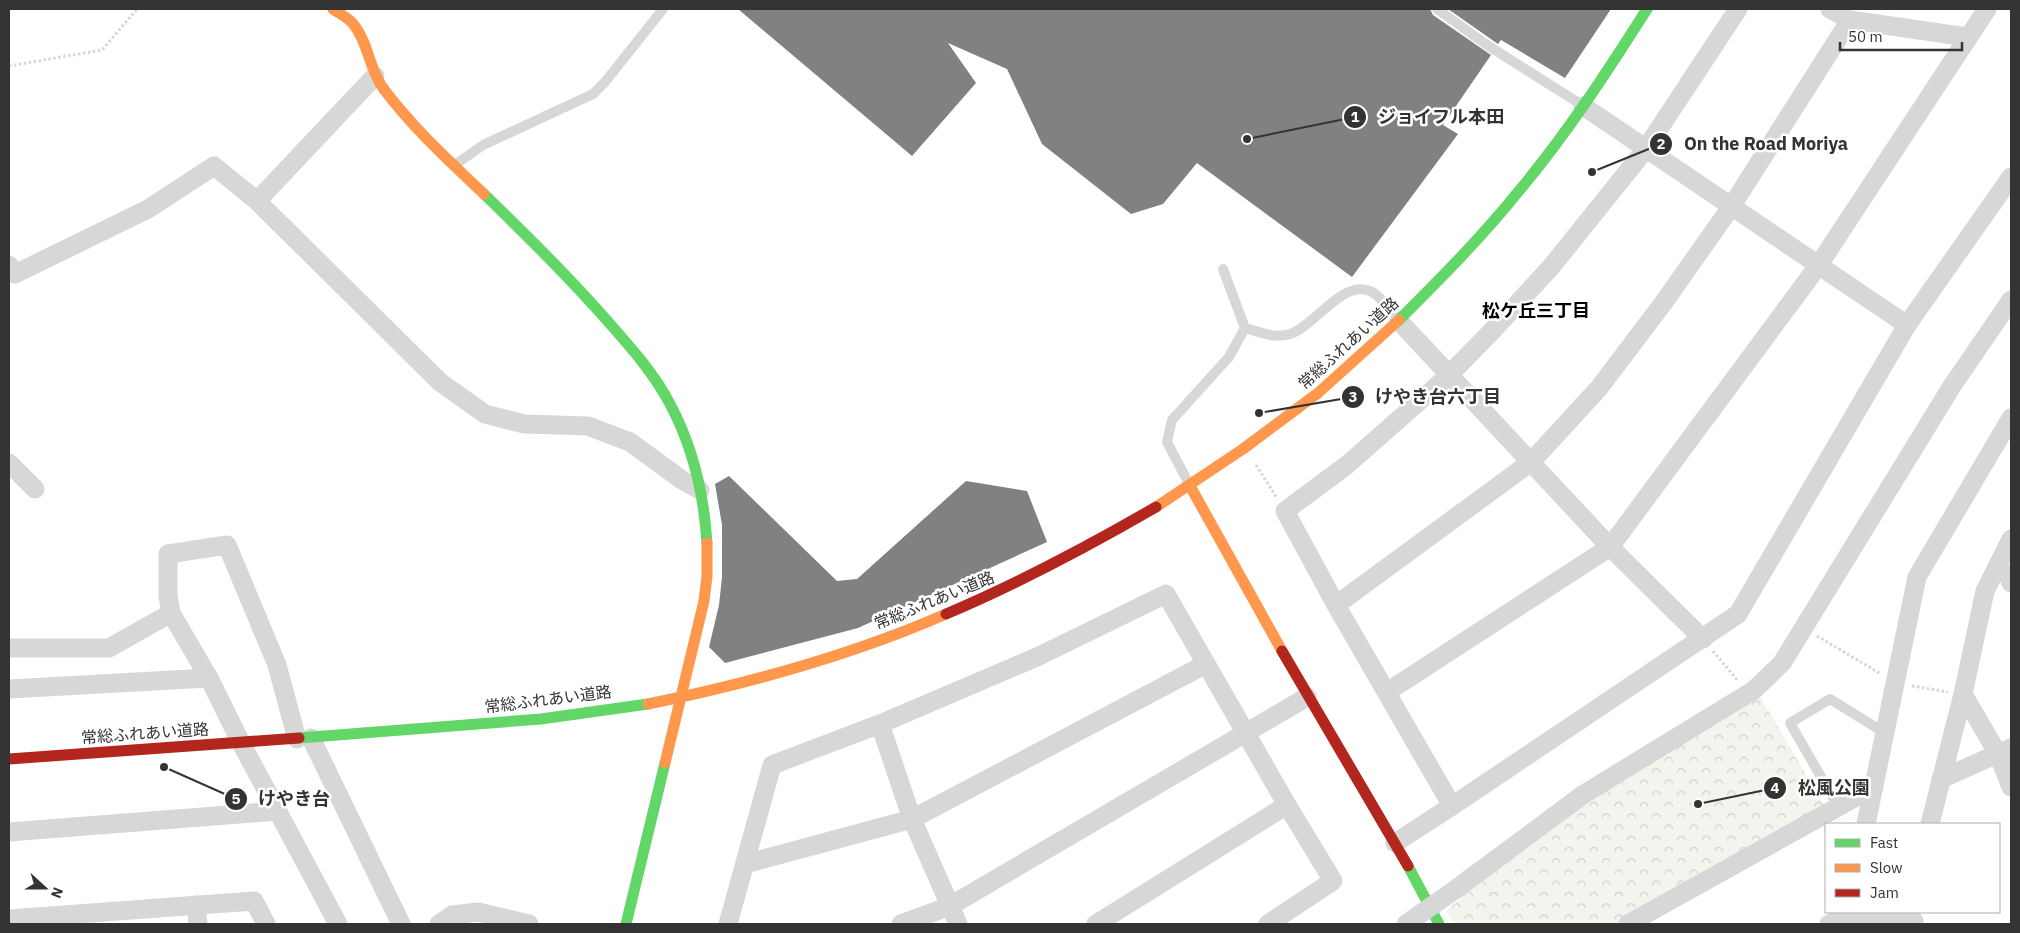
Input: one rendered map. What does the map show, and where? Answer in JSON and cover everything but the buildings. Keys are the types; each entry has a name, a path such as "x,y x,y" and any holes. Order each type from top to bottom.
{"street":[{"path":"333,9 353,24 363,41 375,76 395,103 523,231 599,311 650,372 671,406 688,444 700,490 708,545 707,581 704,601 626,924"},
{"name":"常総ふれあい道路","path":"9,759 241,743 540,718 681,697 827,660 911,629 1003,590 1091,544 1190,486 1246,449 1302,405 1399,321 1449,270 1540,165 1583,106 1647,9"},
{"path":"1452,806 1336,605 1285,511 1354,459 1449,375 1551,267 1645,150 1738,9"},
{"path":"1830,9 1850,20 1967,37"},
{"path":"1386,692 1610,547 1818,266 1987,9"},
{"path":"1336,605 1531,462 1599,388 1664,302 1731,207 1850,20"},
{"path":"257,201 375,76"},
{"path":"1583,106 1645,150 1907,325"},
{"path":"11,272 148,209 214,166 257,201 440,382 485,414 524,424 588,426 630,442 682,480 700,490"},
{"path":"1394,843 1738,614 1907,325 2011,177"},
{"path":"1406,924 1584,794 1748,693 1782,663 1952,386 2011,300"},
{"path":"1399,321 1610,547 1703,639"},
{"path":"1866,823 1917,577 2011,418"},
{"path":"9,463 35,488"},
{"path":"1190,486 1307,697 1394,843 1439,924"},
{"path":"1930,823 1963,694 1985,592 2011,539"},
{"path":"338,924 241,743 209,678 171,613 168,596 168,554 227,546 277,665 304,738 402,924"},
{"path":"1997,567 2009,577 2011,583"},
{"path":"728,924 772,764 880,724 1039,656 1166,594 1287,805 1333,881 1268,924"},
{"path":"9,648 109,648 171,613"},
{"path":"745,864 912,819 1206,664"},
{"path":"9,689 209,678"},
{"path":"1963,694 2004,751 2011,787"},
{"path":"901,924 950,906 1307,697"},
{"path":"880,724 912,819 958,924"},
{"path":"1941,779 2004,751"},
{"path":"1628,924 1874,788"},
{"path":"1096,924 1287,805"},
{"path":"9,832 278,811"},
{"path":"18,920 108,918 196,906 254,901 266,924"},
{"path":"196,906 198,924"},
{"path":"439,924 452,915 478,912 529,924"},
{"path":"1829,924 1850,917 1914,919"}],"lane":[{"path":"455,165 483,145 593,94 606,82 663,9"},
{"path":"1437,9 1583,106"},
{"path":"1190,486 1167,442 1172,420 1229,357 1245,328 1223,269"},
{"path":"1245,328 1273,336 1290,334 1305,326 1338,298 1355,289 1372,292 1399,321"},
{"path":"1838,808 1790,723 1830,699 1885,733"}],"path":[{"path":"9,66 102,50 138,9"},
{"path":"1246,449 1285,511"},
{"path":"1804,628 1896,683 1963,694"},
{"path":"1703,639 1748,693"}],"green space":[{"path":"1754,690 1763,701 1829,814 1628,924 1455,924 1446,911 1584,794"}],"traffic: fast":[{"path":"1399,320 1475,242 1536,170 1585,103 1647,9"},
{"path":"484,194 549,258 596,308 658,383 678,420 691,454 700,489 707,543"},
{"path":"299,738 541,719 648,704"},
{"path":"626,924 665,763"},
{"path":"1408,866 1439,924"}],"traffic: slow":[{"path":"333,9 350,20 359,32 378,81 394,102 431,143 484,194"},
{"path":"1156,507 1243,449 1318,393 1399,320"},
{"path":"1190,486 1282,651"},
{"path":"665,763 704,601 707,576 707,543"},
{"path":"648,704 725,687 800,667 873,643 946,614"}],"traffic: jam":[{"path":"946,614 1053,564 1156,507"},
{"path":"1282,651 1408,866"},
{"path":"9,759 299,738"}],"place":[{"name":"ジョイフル本田","path":"1247,139"},
{"name":"On the Road Moriya","path":"1592,172"},
{"name":"けやき台六丁目","path":"1259,413"},
{"name":"けやき台","path":"164,767"},
{"name":"松風公園","path":"1698,804"}],"district":[{"name":"松ケ丘三丁目","path":"1536,311"}]}
